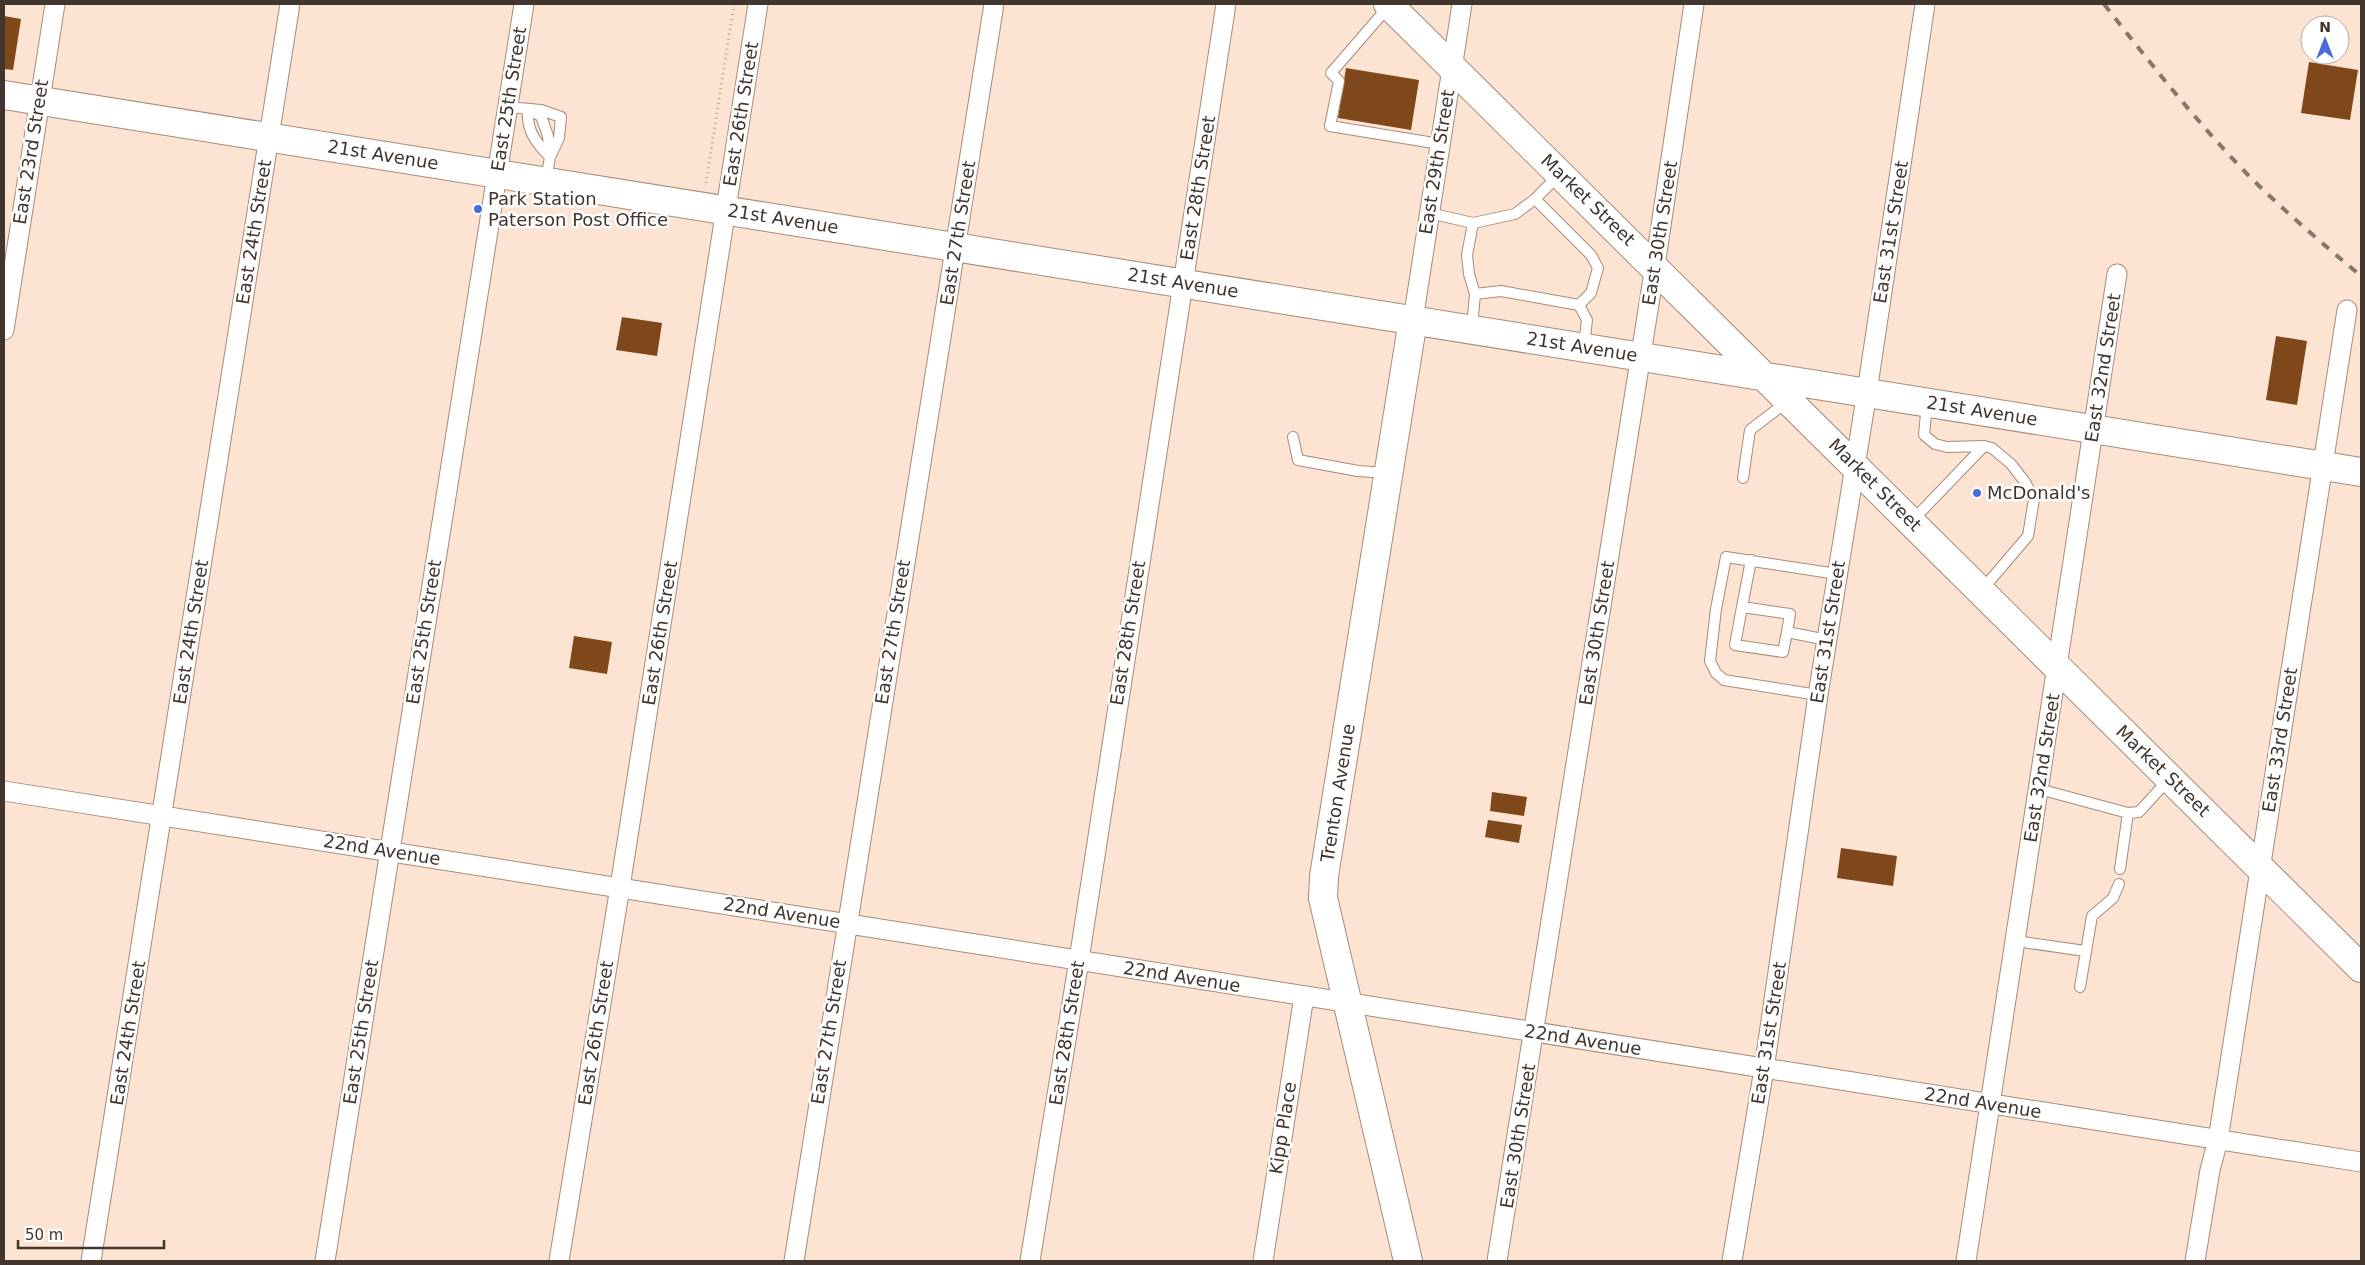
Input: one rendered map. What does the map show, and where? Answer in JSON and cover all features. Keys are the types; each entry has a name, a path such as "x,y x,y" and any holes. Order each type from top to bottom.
{"street":[{"name":"East 23rd Street","path":"4,330 55,4"},
{"name":"East 24th Street","path":"92,1261 290,4"},
{"name":"East 25th Street","path":"325,1261 524,4"},
{"name":"East 26th Street","path":"558,1261 620,887 758,4"},
{"name":"East 27th Street","path":"794,1261 846,923 994,4"},
{"name":"East 28th Street","path":"1030,1261 1079,960 1115,716 1226,4"},
{"name":"East 29th Street","path":"1412,320 1462,4"},
{"name":"East 30th Street","path":"1497,1261 1641,356 1694,4"},
{"name":"East 31st Street","path":"1732,1261 1764,1069 1818,695 1867,392 1925,4"},
{"name":"Market Street","path":"1389,5 1766,376 2057,668 2261,866 2361,968"},
{"name":"21st Avenue","path":"4,95 497,174 548,169 728,198 956,247 2361,472"},
{"name":"East 32nd Street","path":"1966,1261 2117,274"},
{"name":"East 33rd Street","path":"2196,1259 2210,1170 2218,1140 2346,310"},
{"name":"Trenton Avenue","path":"1408,1261 1323,898 1324,876 1412,320"},
{"name":"22nd Avenue","path":"4,791 2361,1162"},
{"name":"Kipp Place","path":"1263,1261 1304,996"}],"lane":[{"path":"1389,5 1331,73 1339,81 1330,126 1440,144"},
{"path":"507,108 541,110 561,116 560,138 548,169"},
{"path":"528,109 541,116 548,136 548,169"},
{"path":"528,109 527,121 548,169"},
{"path":"1429,213 1473,223 1515,214 1535,199 1560,174"},
{"path":"1535,199 1591,255 1598,268 1591,293 1579,305"},
{"path":"1472,329 1475,294 1469,274 1467,255 1473,223"},
{"path":"1475,294 1501,291 1579,305 1588,320 1584,347"},
{"path":"1743,478 1750,430 1790,400"},
{"path":"1928,402 1924,435 1935,444 1947,447 1984,446 1992,448 2011,464 2025,482 2034,498 2028,536 1980,591"},
{"path":"1293,437 1298,460 1358,471 1388,474"},
{"path":"1911,522 1984,446"},
{"path":"1818,695 1724,680 1716,673 1710,661 1716,610 1726,557 1837,574"},
{"path":"1742,606 1790,614 1783,652 1735,645 1742,606 1751,560"},
{"path":"1787,632 1827,640"},
{"path":"2039,789 2128,813 2139,812 2170,778"},
{"path":"2120,869 2128,813"},
{"path":"2080,987 2092,916 2113,898 2119,884"},
{"path":"2016,941 2085,951"}],"path":[{"path":"728,198 706,183 734,4"}],"building":[{"path":"4,16 21,19 13,70 4,69"},
{"path":"2309,65 2327,65 2358,70 2350,120 2301,113"},
{"path":"1346,68 1419,80 1411,130 1338,118"},
{"path":"622,317 662,323 657,356 616,350"},
{"path":"2276,336 2307,341 2297,405 2266,400"},
{"path":"574,636 612,642 607,674 569,668"},
{"path":"1492,792 1527,797 1524,816 1490,811"},
{"path":"1488,820 1522,825 1519,843 1485,837"},
{"path":"1841,848 1897,856 1893,886 1837,878"}],"railway":[{"path":"2104,4 2156,70 2229,155 2290,214 2361,276"}],"place":[{"name":"Park Station Paterson Post Office","path":"478,209"},
{"name":"McDonald's","path":"1977,493"}]}
